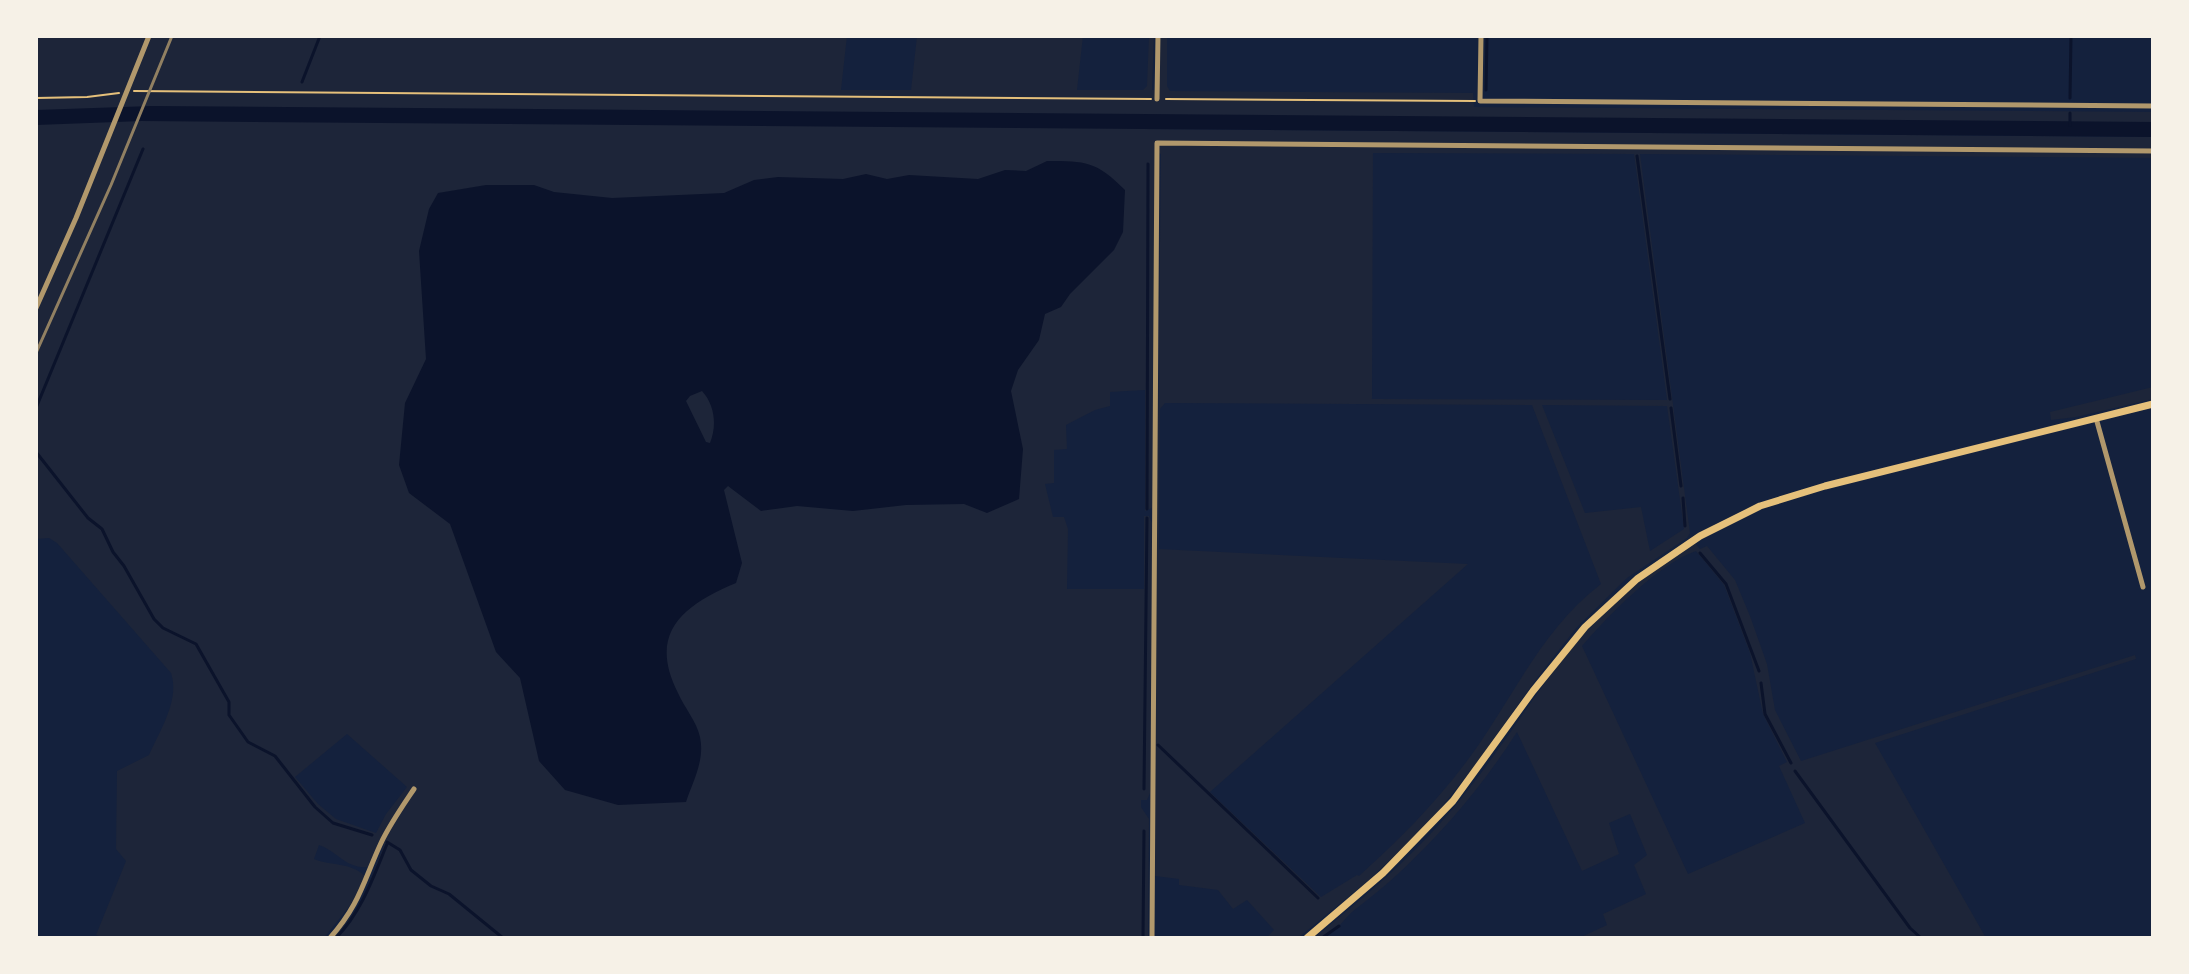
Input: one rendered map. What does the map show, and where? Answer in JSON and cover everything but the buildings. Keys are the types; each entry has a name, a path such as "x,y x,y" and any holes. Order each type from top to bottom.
{"main road":[{"path":"1307,938 1383,873 1443,812 1585,627 1637,579 1700,536 1760,506 1825,486 2153,404"}],"street":[{"path":"36,308 76,218 109,131 123,99 130,91 149,36"},
{"path":"1157,99 1158,36"},
{"path":"1481,36 1480,101 2153,106"},
{"path":"1152,938 1157,143 2153,151"},
{"path":"2096,418 2143,587"},
{"path":"330,938 361,896 390,824 414,789"}],"path":[{"path":"36,98 87,97 130,91 1480,101"}],"shaded area":[{"path":"36,36 847,36 841,90 911,90 917,36 1083,36 1077,90 1143,90 1147,86 1149,36 1154,36 1152,90 1159,90 1161,36 1167,36 1167,86 1170,91 1473,93 1474,107 2153,112 2153,122 1147,129 2153,137 2153,158 1640,154 1690,533 1627,578 1577,627 1428,824 1369,880 1298,938 1266,938 1274,930 1247,900 1233,909 1218,890 1179,885 1179,879 1155,876 1153,867 1161,154 1155,153 1152,508 1145,511 1145,390 1110,392 1110,406 1066,425 1067,449 1054,450 1054,483 1045,484 1053,517 1064,517 1068,529 1067,589 1144,589 1144,516 1149,516 1152,523 1150,793 1147,800 1141,800 1141,807 1149,819 1148,938 334,938 362,902 384,845 379,841 368,867 354,865 319,845 314,859 353,868 365,876 356,898 324,938 104,938 96,935 126,861 116,849 117,771 149,755 168,715 173,683 171,673 57,543 49,538 36,539","holes":["1373,153 1634,154 1667,400 1372,399","1165,403 1532,405 1601,584 1580,602 1545,642 1472,754 1433,803 1359,876 1321,897 1210,792 1468,564 1159,549 1160,409","1542,405 1667,406 1684,529 1650,551 1641,507 1585,513","347,734 407,787 376,833 336,819 318,804 295,777"]},
{"path":"152,106 2153,122 2153,137 142,121 36,125 36,110"},
{"path":"1047,161 1072,161 1098,168 1125,190 1123,232 1114,250 1061,307 1045,314 1039,340 1018,370 1011,391 1023,449 1019,499 987,513 964,504 906,505 853,511 797,506 761,511 728,486 724,490 742,563 736,583 687,611 669,637 669,672 696,726 701,746 698,770 686,802 618,805 565,790 539,761 520,678 496,652 450,524 409,493 399,465 405,403 426,359 419,251 429,209 438,193 486,185 534,185 554,192 612,198 724,193 754,180 778,177 843,179 866,174 887,179 909,175 978,179 1005,170 1026,171","holes":["702,391 714,416 710,443 706,442 686,401"]},
{"path":"2153,387 2153,399 2051,420 2050,412"},
{"path":"1695,543 1700,549 1707,546 1735,580 1767,664 1775,710 1801,761 2135,655 2136,659 1875,743 1986,938 1579,938 1607,925 1603,914 1646,894 1634,865 1647,855 1630,814 1609,823 1619,854 1582,871 1517,732 1477,789 1416,857 1352,912 1336,930 1327,936 1314,938 1393,871 1446,816 1591,625 1632,587","holes":["1696,551 1724,585 1750,653 1763,714 1787,762 1779,766 1805,823 1688,874 1582,646 1619,606 1650,579"]}],"waterway":[{"path":"302,82 320,36"},
{"path":"1486,90 1487,36"},
{"path":"2070,98 2071,36"},
{"path":"2070,113 2070,125"},
{"path":"36,408 143,149"},
{"path":"1637,156 1670,399"},
{"path":"1147,509 1148,164"},
{"path":"1671,408 1681,486"},
{"path":"36,452 88,518 102,529 154,619 163,628 196,644 229,702 229,715 248,742 275,756 315,807 333,823 372,835"},
{"path":"1683,498 1685,526"},
{"path":"1144,789 1147,518"},
{"path":"1700,553 1726,584 1759,671"},
{"path":"1761,683 1765,714 1791,763"},
{"path":"1158,745 1318,898"},
{"path":"1795,771 1910,928 1921,938"},
{"path":"1143,938 1144,831"},
{"path":"387,842 400,850 411,870 431,886 449,894 503,938"},
{"path":"336,938 360,905 387,844"},
{"path":"1322,938 1339,926"}],"railway":[{"path":"36,353 111,185 172,36"}]}
